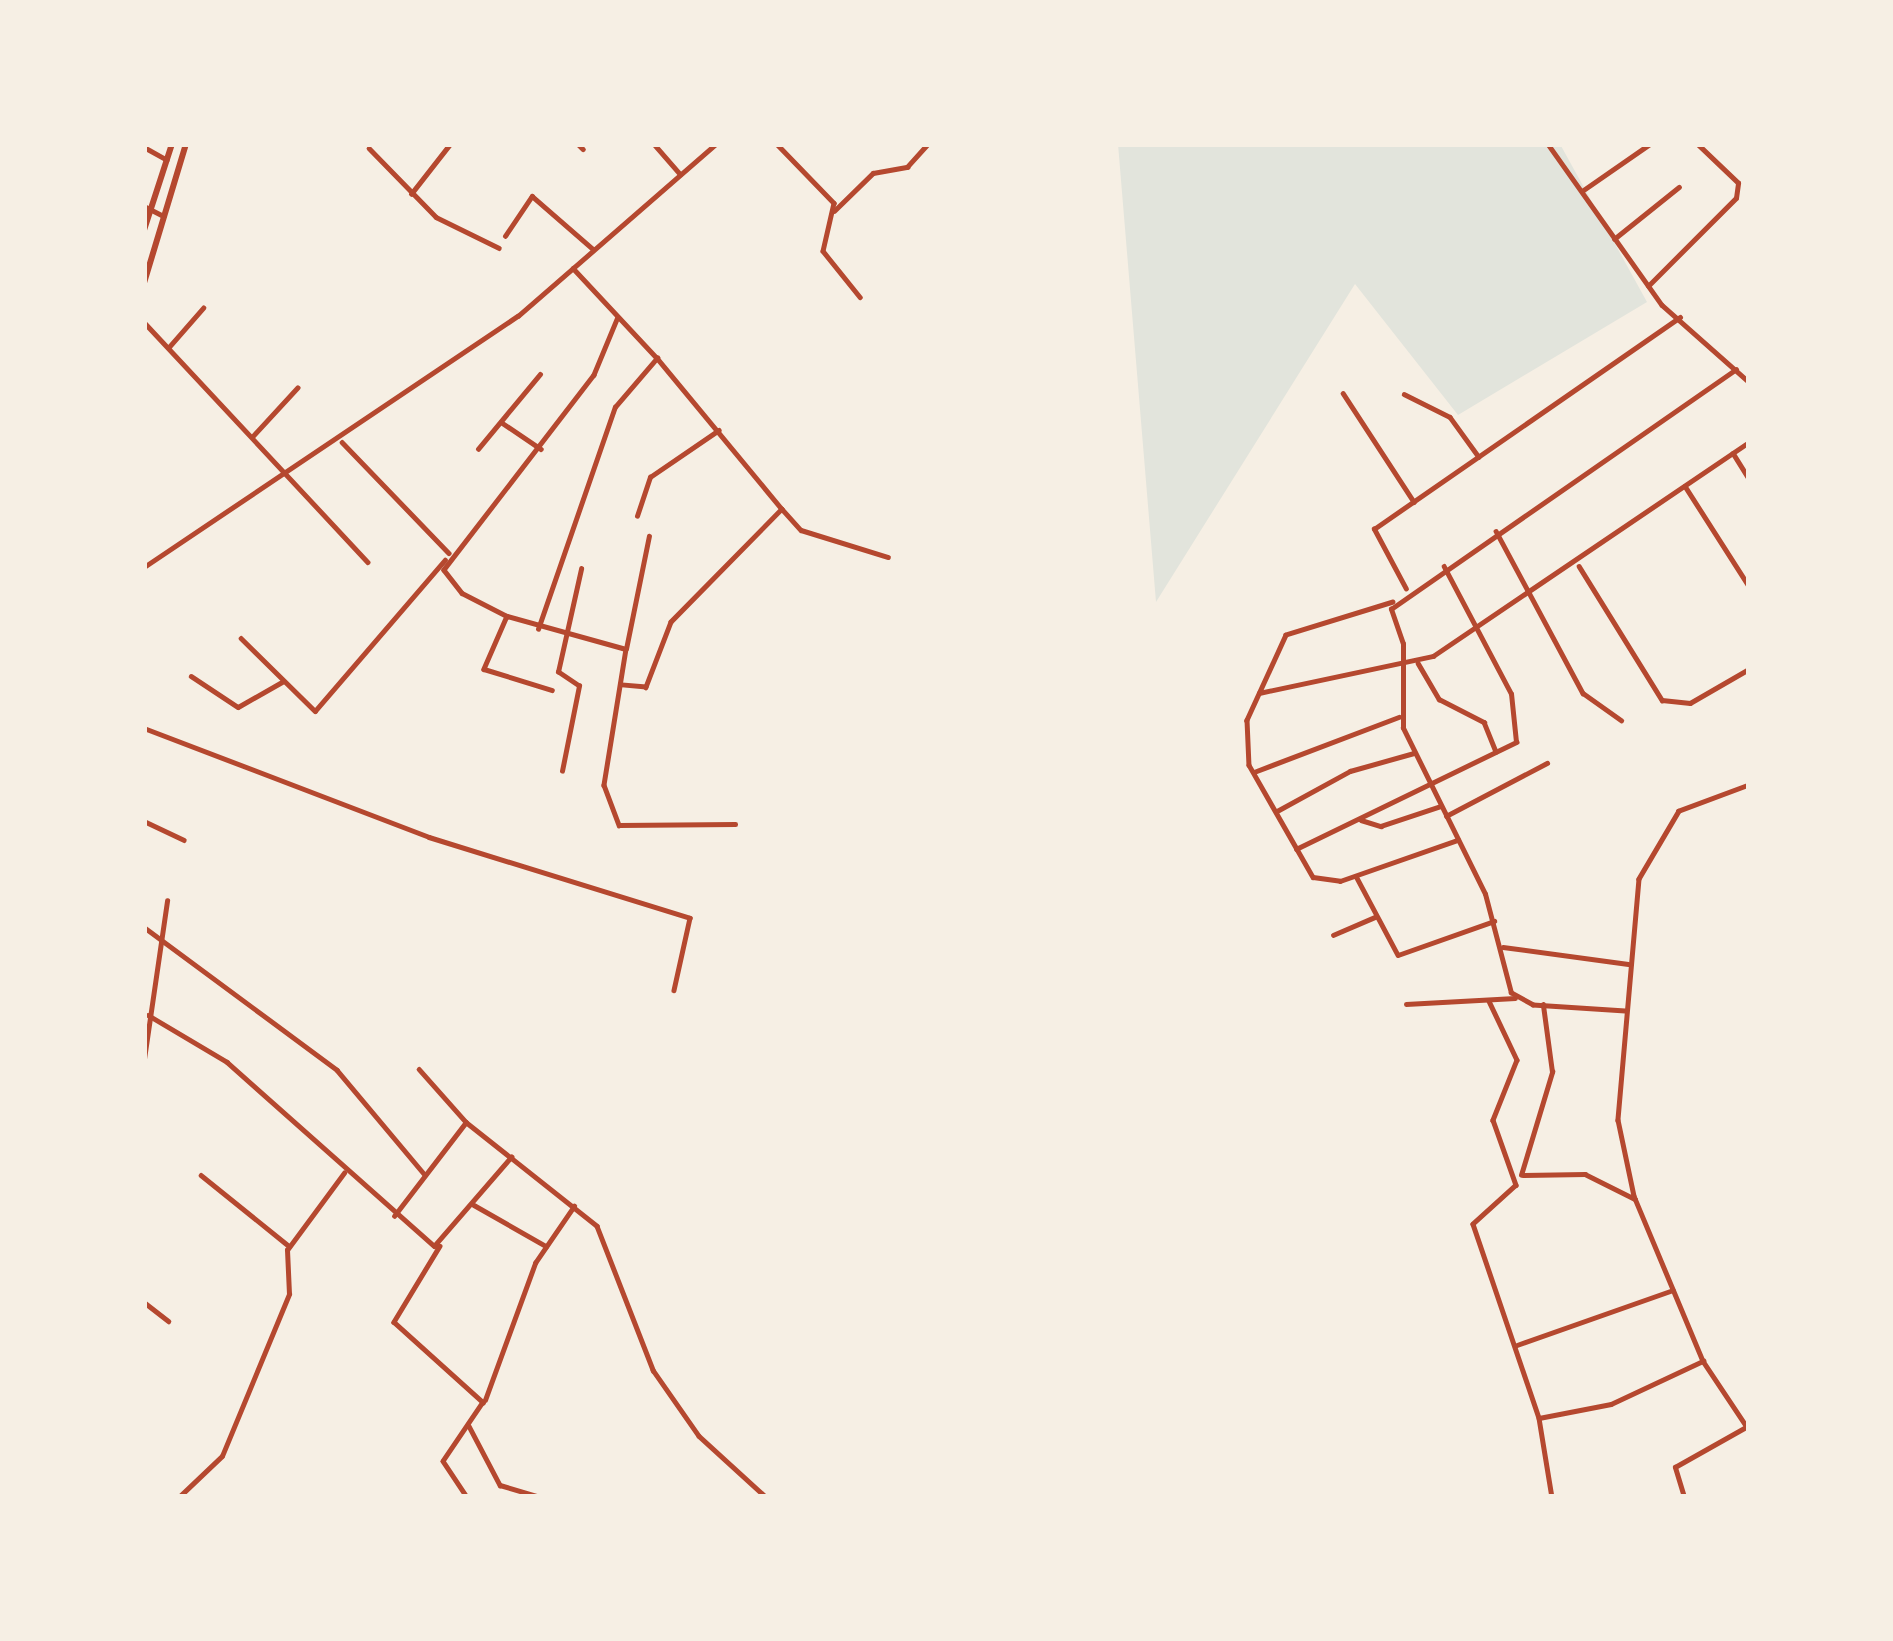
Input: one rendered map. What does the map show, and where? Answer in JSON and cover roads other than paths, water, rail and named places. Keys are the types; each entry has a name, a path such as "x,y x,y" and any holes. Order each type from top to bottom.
{"main road":[{"path":"144,230 147,207 172,145"},
{"path":"144,283 185,148"}],"street":[{"path":"411,194 450,144"},
{"path":"654,144 680,174"},
{"path":"144,567 286,470 342,442 573,268 716,144"},
{"path":"777,144 833,212"},
{"path":"860,297 823,251 833,212 873,172 907,166 928,144"},
{"path":"1548,144 1648,286 1749,382"},
{"path":"1582,191 1650,144"},
{"path":"1648,286 1736,198 1738,183 1697,144"},
{"path":"172,145 185,148"},
{"path":"144,147 166,160"},
{"path":"369,148 411,194 499,248"},
{"path":"1614,239 1679,187"},
{"path":"505,236 532,196 593,250"},
{"path":"147,207 164,216"},
{"path":"573,268 657,358 801,530 888,557"},
{"path":"170,347 202,308"},
{"path":"241,638 282,682 318,709 542,450 618,317"},
{"path":"1406,589 1372,533 1680,317"},
{"path":"144,322 368,562"},
{"path":"538,629 615,407 657,358"},
{"path":"1458,840 1356,877 1313,877 1254,772 1246,730 1259,693 1294,629 1393,602 1736,369"},
{"path":"478,449 540,374"},
{"path":"252,438 297,388"},
{"path":"1343,393 1414,502"},
{"path":"1404,394 1450,417 1479,457"},
{"path":"501,422 542,450"},
{"path":"638,515 650,477 719,430"},
{"path":"342,442 447,557 462,593 538,629 626,649"},
{"path":"1259,693 1418,663 1579,566 1749,442"},
{"path":"1733,453 1749,479"},
{"path":"1685,486 1749,586"},
{"path":"622,685 646,687 670,622 782,509"},
{"path":"1496,531 1582,693 1621,721"},
{"path":"649,536 604,785 619,825 735,824"},
{"path":"1295,850 1516,742 1514,703 1444,566"},
{"path":"1579,566 1661,700 1690,703 1749,668"},
{"path":"562,771 579,686 558,672 581,569"},
{"path":"1393,602 1401,664 1400,717 1494,921 1515,998"},
{"path":"507,616 484,669 552,690"},
{"path":"1418,663 1439,698 1484,722 1496,754"},
{"path":"191,676 238,707 282,682"},
{"path":"1254,772 1400,717"},
{"path":"144,728 516,867 690,918 674,990"},
{"path":"1274,812 1350,771 1414,753"},
{"path":"1446,816 1547,763"},
{"path":"1684,1497 1675,1467 1747,1428 1703,1361 1635,1199 1618,1120 1628,964 1635,894 1664,828 1701,798 1749,785"},
{"path":"1359,818 1381,826 1441,806"},
{"path":"144,821 184,840"},
{"path":"1356,877 1398,955 1494,921"},
{"path":"144,1059 155,932 167,901"},
{"path":"1333,934 1376,917"},
{"path":"144,927 337,1070 425,1175"},
{"path":"1500,947 1628,964"},
{"path":"1406,1004 1515,998 1543,1005 1625,1011"},
{"path":"1489,1001 1517,1066 1493,1120 1518,1176"},
{"path":"1543,1005 1552,1072 1508,1198 1473,1224 1539,1418 1552,1497"},
{"path":"148,1016 227,1062 344,1174 440,1246"},
{"path":"419,1069 466,1122 597,1226 653,1370 699,1436 766,1497"},
{"path":"394,1216 466,1122"},
{"path":"483,1402 394,1322 440,1246 512,1157"},
{"path":"179,1497 222,1456 289,1294 289,1246 344,1174"},
{"path":"1518,1176 1585,1174 1635,1199"},
{"path":"202,1175 289,1246"},
{"path":"474,1205 546,1246"},
{"path":"467,1497 442,1461 483,1402 546,1246 574,1206"},
{"path":"1516,1345 1673,1290"},
{"path":"144,1302 168,1321"},
{"path":"1539,1418 1579,1402 1611,1404 1703,1361"},
{"path":"469,1426 494,1479 539,1497"}]}
